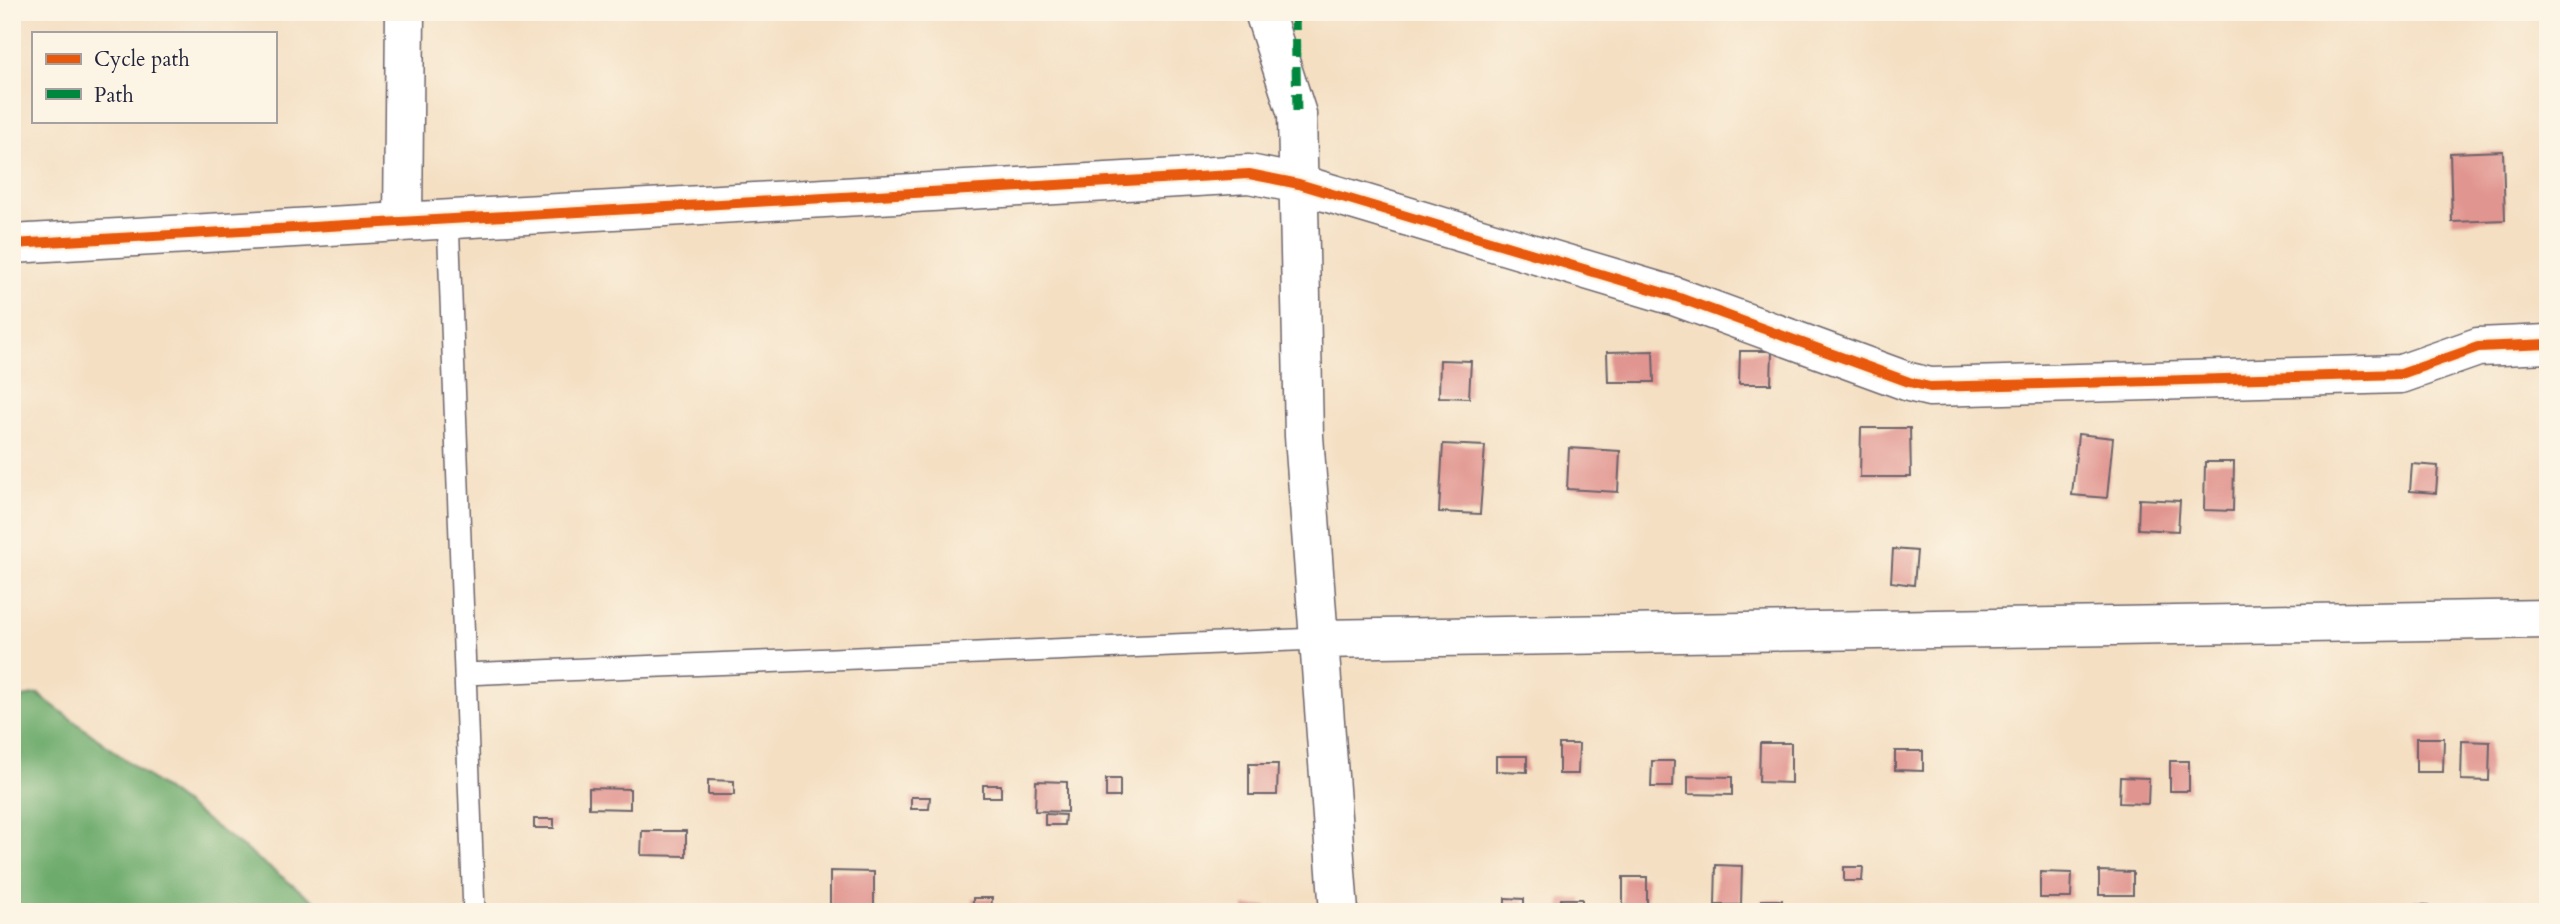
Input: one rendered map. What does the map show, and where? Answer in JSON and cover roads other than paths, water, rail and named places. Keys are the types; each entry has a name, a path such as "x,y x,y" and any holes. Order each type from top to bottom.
{"street":[{"path":"403,220 405,12"},
{"path":"1264,12 1297,114 1304,436 1339,912"},
{"path":"12,244 1249,174 1298,184 1674,296 1909,382 1930,387 2401,374 2478,347 2548,344"},
{"path":"1318,639 2548,619"}],"lane":[{"path":"448,218 474,912"},
{"path":"465,674 1318,639"}]}
